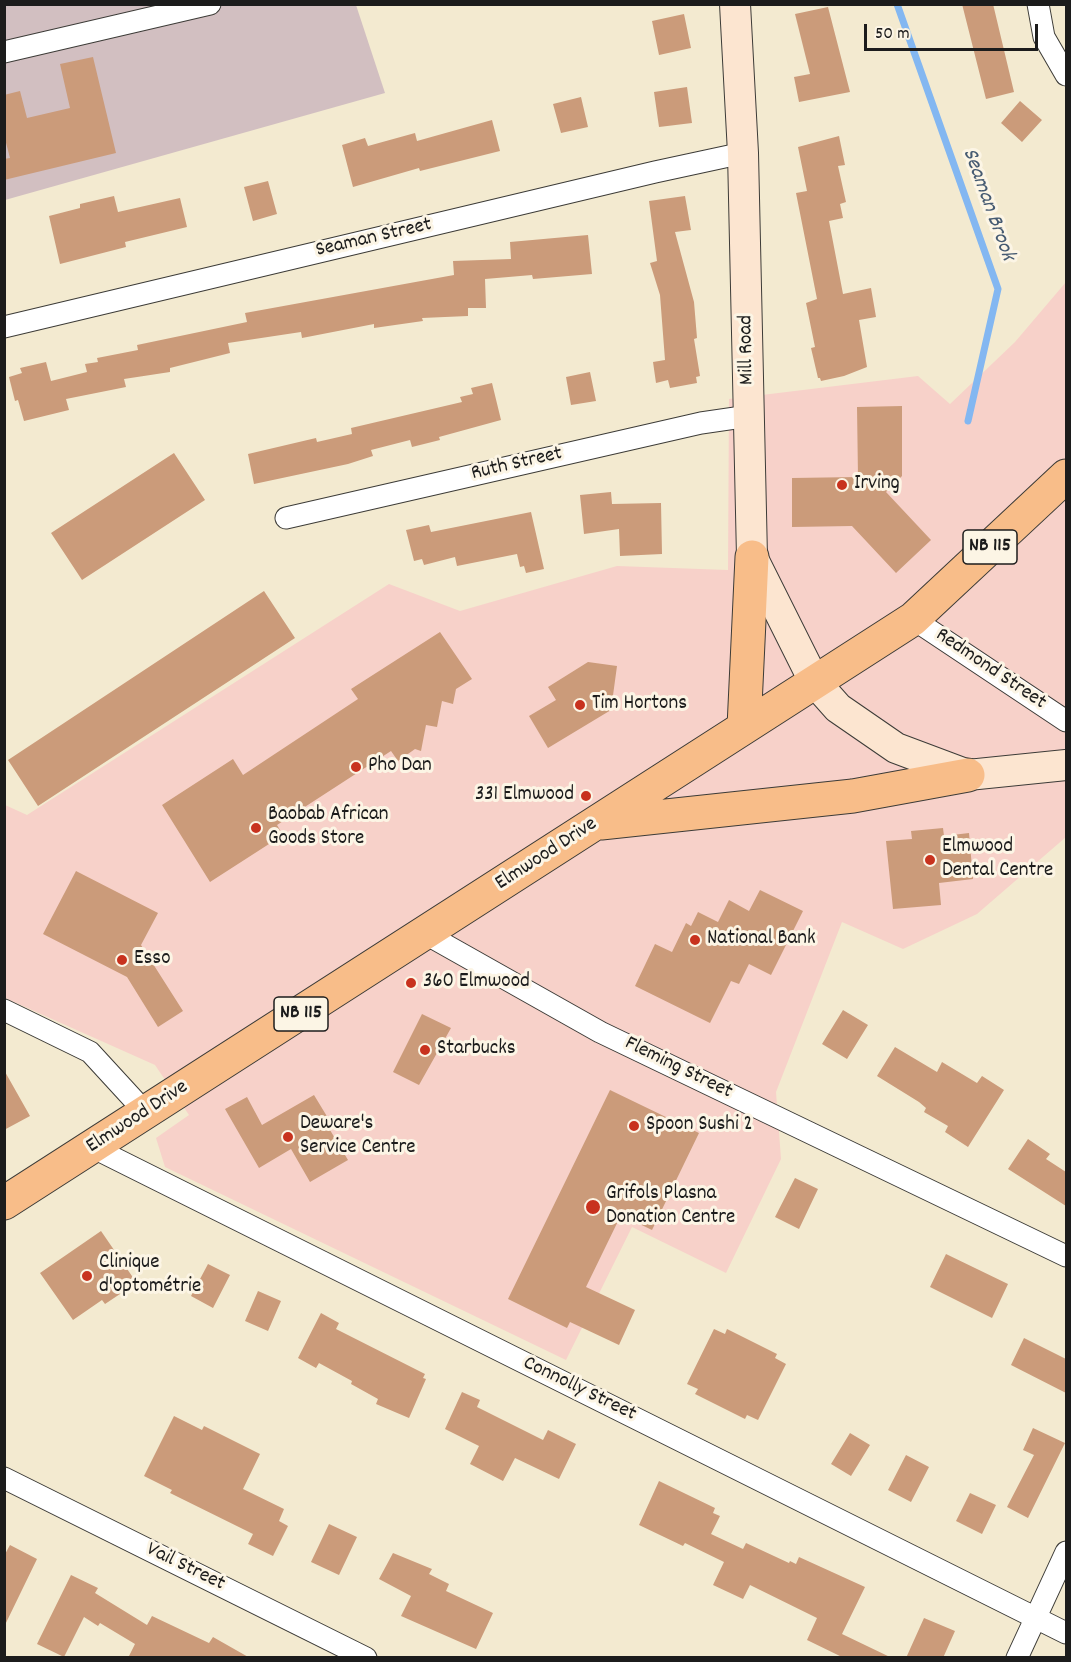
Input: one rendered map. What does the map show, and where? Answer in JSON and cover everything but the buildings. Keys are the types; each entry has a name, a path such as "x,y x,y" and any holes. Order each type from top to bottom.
{"main road":[{"name":"Elmwood Drive","path":"4,1203 913,619 1066,476"},
{"path":"744,727 752,558"},
{"path":"596,823 853,796 968,775"}],"street":[{"path":"4,52 210,4"},
{"name":"Mill Road","path":"735,4 743,153 752,558 814,681 838,708 896,748 968,775"},
{"path":"1038,4 1044,37 1066,75"},
{"name":"Seaman Street","path":"4,327 655,171 743,153"},
{"name":"Ruth Street","path":"286,518 701,423 749,417"},
{"name":"Redmond Street","path":"913,619 1066,721"},
{"path":"968,775 1066,765"},
{"name":"Fleming Street","path":"426,934 600,1032 1066,1256"},
{"path":"4,1010 90,1052 146,1113"},
{"name":"Connolly Street","path":"92,1148 1066,1633"},
{"name":"Vail Street","path":"4,1478 366,1658"},
{"path":"1017,1658 1066,1552"}],"shaded area":[{"path":"5,5 356,5 385,93 5,200"},
{"path":"1066,282 1066,837 977,914 903,949 842,922 776,1092 781,1159 726,1273 632,1227 566,1360 165,1167 156,1138 189,1115 155,1065 5,998 5,805 27,815 389,584 460,611 617,566 728,570 729,399 918,376 950,404 1015,342"}],"waterway":[{"name":"Seaman Brook","path":"897,4 998,289 968,421"}],"place":[{"name":"Irving","path":"842,485"},
{"name":"Tim Hortons","path":"580,705"},
{"name":"Pho Dan","path":"356,767"},
{"name":"331 Elmwood","path":"586,796"},
{"name":"Baobab African Goods Store","path":"256,828"},
{"name":"Elmwood Dental Centre","path":"930,860"},
{"name":"National Bank","path":"695,940"},
{"name":"Esso","path":"122,960"},
{"name":"360 Elmwood","path":"411,983"},
{"name":"Starbucks","path":"425,1050"},
{"name":"Spoon Sushi 2","path":"634,1126"},
{"name":"Deware's Service Centre","path":"288,1137"},
{"name":"Grifols Plasna Donation Centre","path":"593,1207"},
{"name":"Clinique d'optométrie","path":"87,1276"}]}
